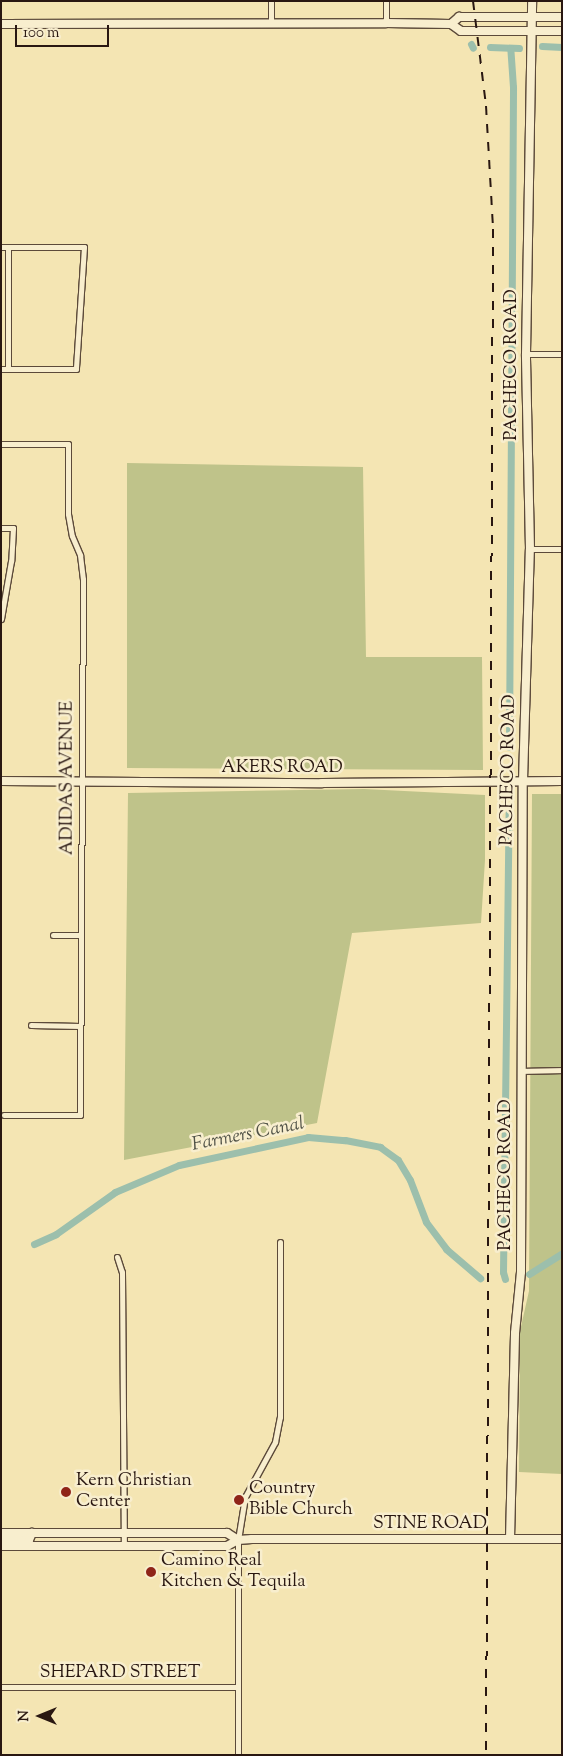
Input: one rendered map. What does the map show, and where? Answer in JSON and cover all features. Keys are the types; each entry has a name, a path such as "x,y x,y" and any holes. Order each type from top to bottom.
{"street":[{"path":"271,1 271,23"},
{"path":"386,1 386,23"},
{"name":"PACHECO ROAD","path":"510,1539 515,1333 521,1272 524,781 530,548 526,354 532,1"},
{"path":"450,24 459,17 562,17"},
{"path":"1,24 386,23 450,24 461,31 562,31"},
{"path":"1,247 84,247 76,369 1,369"},
{"path":"8,247 8,369"},
{"path":"526,354 562,354"},
{"name":"ADIDAS AVENUE","path":"1,444 68,444 68,514 72,536 80,555 83,579 80,1115 4,1115"},
{"path":"1,528 13,528 11,561 2,615"},
{"path":"530,548 562,548"},
{"name":"AKERS ROAD","path":"1,781 322,783 562,781"},
{"path":"53,935 81,935"},
{"path":"31,1025 80,1026"},
{"path":"521,1071 562,1070"},
{"path":"238,1755 238,1540 245,1497 270,1453 279,1429 280,1242"},
{"path":"118,1257 122,1272 124,1547"},
{"name":"STINE ROAD","path":"1,1533 227,1533 238,1540"},
{"path":"1,1541 29,1540 32,1533"},
{"name":"STINE ROAD","path":"1,1546 227,1546 238,1540 562,1539"},
{"name":"SHEPARD STREET","path":"1,1687 238,1687"}],"green space":[{"path":"127,463 363,467 366,657 482,657 483,770 127,768"},
{"path":"364,789 485,795 485,860 481,923 352,933 317,1123 124,1160 128,793"},
{"path":"532,794 562,794 562,1474 519,1472 520,1331 529,1291"}],"waterway":[{"path":"471,44 473,48"},
{"path":"542,46 562,47"},
{"path":"490,47 519,48"},
{"path":"509,747 513,87 510,48"},
{"path":"505,1279 503,1272 509,813"},
{"name":"Farmers Canal","path":"34,1244 56,1234 115,1192 179,1165 308,1137 345,1140 380,1147 398,1160 410,1180 426,1222 446,1249 480,1278"},
{"name":"Farmers Canal","path":"529,1274 562,1253"}],"railway":[{"path":"473,1 486,106 493,229 486,1755"}],"place":[{"name":"Kern Christian Center","path":"66,1492"},
{"name":"Country Bible Church","path":"239,1500"},
{"name":"Camino Real Kitchen & Tequila","path":"151,1572"}]}
